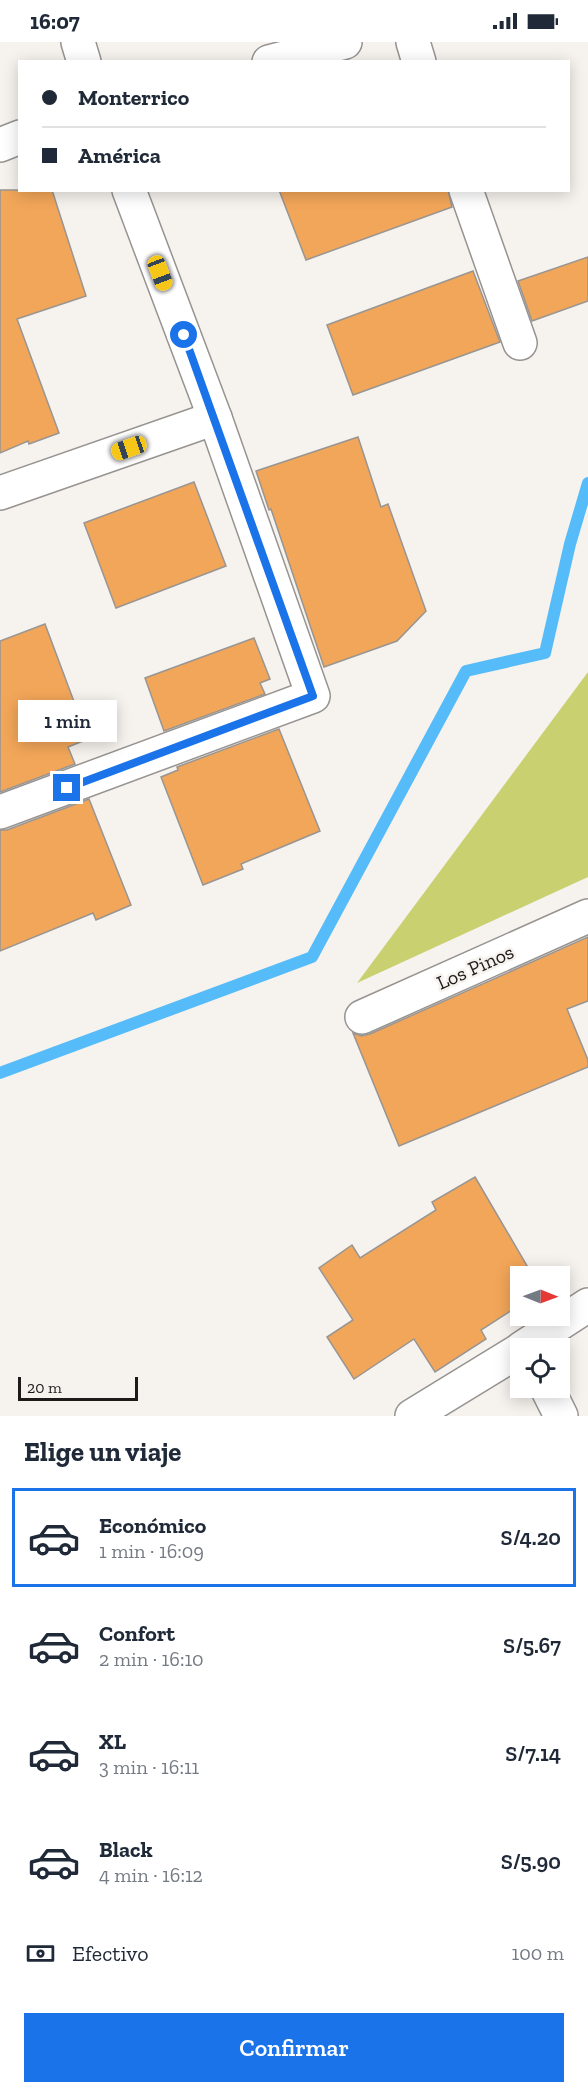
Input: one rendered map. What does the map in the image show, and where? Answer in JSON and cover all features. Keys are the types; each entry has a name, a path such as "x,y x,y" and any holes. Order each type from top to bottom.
{"street":[{"path":"78,42 83,60"},
{"path":"277,60 345,42"},
{"path":"412,42 419,60"},
{"path":"0,145 18,138"},
{"path":"0,812 313,696 215,418 130,192"},
{"path":"466,192 520,343"},
{"path":"0,493 215,418"},
{"name":"Los Pinos","path":"362,1017 588,916"},
{"path":"540,1338 588,1305"},
{"path":"412,1416 510,1357"},
{"path":"553,1398 561,1416"}],"green space":[{"path":"588,672 588,877 357,983"}],"building":[{"path":"0,190 53,192 86,296 17,319 59,433 29,444 28,441 0,453"},
{"path":"280,192 448,192 452,207 306,260"},
{"path":"588,257 588,301 532,321 518,281"},
{"path":"473,271 500,342 353,395 327,325"},
{"path":"358,437 381,507 388,504 426,611 397,641 324,667 256,471"},
{"path":"194,482 226,566 116,608 84,523"},
{"path":"45,624 88,739 68,747 75,764 0,792 0,641"},
{"path":"254,638 270,679 260,683 265,694 164,731 145,678"},
{"path":"279,729 320,831 241,864 243,869 203,885 161,777 178,770 177,767"},
{"path":"89,799 131,905 96,920 93,913 0,951 0,830 7,830"},
{"path":"588,937 588,1001 567,1009 588,1060 588,1067 399,1146 353,1033 361,1036 370,1034"},
{"path":"475,1177 527,1266 510,1266 510,1311 481,1330 486,1339 435,1372 414,1339 354,1379 327,1337 353,1320 319,1268 352,1245 360,1258 436,1210 432,1202"}],"waterway":[{"path":"0,1073 312,957 466,671 545,653 570,544 588,483"}],"route":[{"path":"67,788 313,696 184,335"}]}
